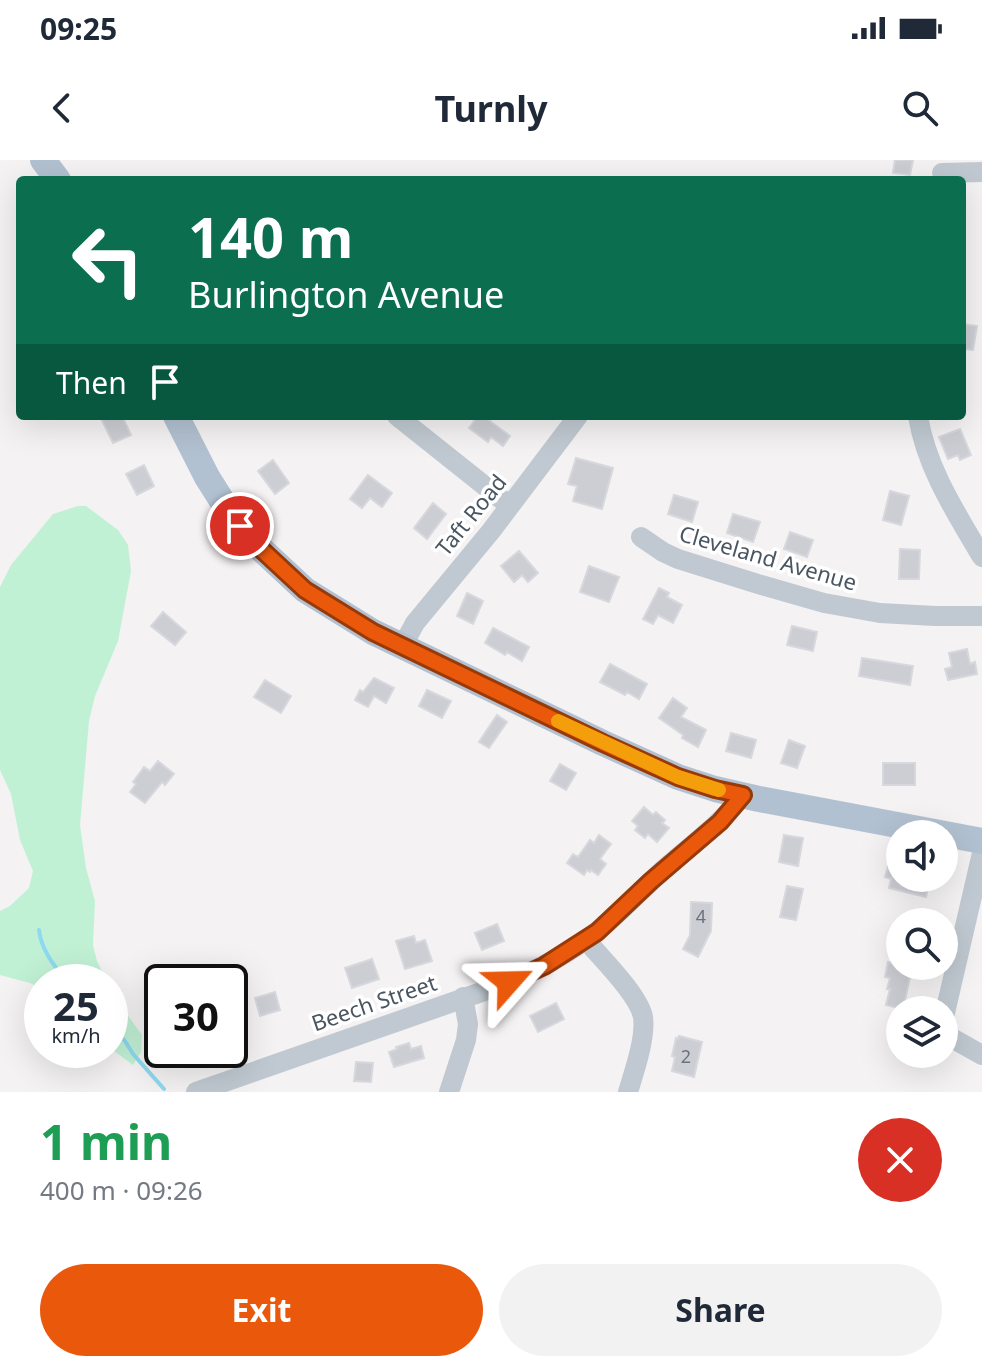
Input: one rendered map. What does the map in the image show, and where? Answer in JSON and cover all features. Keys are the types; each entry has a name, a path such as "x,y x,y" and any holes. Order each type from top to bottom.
{"main road":[{"path":"178,420 224,504 262,550 305,590 373,632 678,777 743,795 982,841"}],"street":[{"path":"942,171 982,172"},
{"path":"402,420 510,506"},
{"name":"Taft Road","path":"403,645 415,623 575,420"},
{"path":"919,420 934,469 982,557"},
{"name":"Cleveland Avenue","path":"641,537 673,557 824,603 880,613 982,616"},
{"name":"Beech Street","path":"196,1092 524,976 586,940 608,922 720,822 743,795"},
{"path":"949,996 982,853"},
{"path":"586,940 634,997 643,1016 628,1092"},
{"path":"449,1092 466,1040 468,1024 463,997"},
{"path":"958,1042 982,1055"}],"green space":[{"path":"86,506 118,530 128,545 131,571 118,641 95,696 89,721 80,825 86,868 95,901 93,945 98,964 24,964 24,981 0,975 0,911 29,888 33,871 20,840 11,794 0,770 0,587 11,565 53,514"},
{"path":"128,1016 142,1035 141,1052 133,1065 128,1061"}],"building":[{"path":"895,160 913,160 910,175 893,173"},
{"path":"966,325 977,326 973,350 966,349"},
{"path":"102,420 124,420 131,435 113,443"},
{"path":"475,420 488,420 510,436 503,446 491,437 488,442 469,428"},
{"path":"960,429 971,455 960,460 958,455 948,459 939,437"},
{"path":"576,458 613,468 602,509 573,501 577,486 568,484"},
{"path":"273,460 289,483 275,494 258,471"},
{"path":"144,465 154,486 137,495 126,474"},
{"path":"368,475 392,493 382,507 370,498 362,508 350,499"},
{"path":"890,491 909,496 901,525 883,520"},
{"path":"674,495 698,502 692,522 668,514"},
{"path":"433,503 446,514 427,539 414,528"},
{"path":"733,514 760,522 753,542 727,533"},
{"path":"790,532 813,540 807,557 784,549"},
{"path":"900,549 920,550 919,579 899,579"},
{"path":"519,551 538,573 528,582 522,575 514,582 501,566"},
{"path":"589,566 619,577 609,602 580,592"},
{"path":"659,588 669,593 667,597 682,605 673,623 658,615 653,624 643,619"},
{"path":"467,593 483,601 473,624 457,616"},
{"path":"163,612 186,632 175,645 151,626"},
{"path":"792,626 817,632 813,651 787,645"},
{"path":"493,628 529,647 522,661 485,643"},
{"path":"967,649 970,664 975,662 977,674 948,680 945,669 952,667 949,653"},
{"path":"862,658 913,666 910,685 859,676"},
{"path":"610,664 647,684 639,699 600,682"},
{"path":"374,678 394,688 386,703 374,696 368,707 355,700 360,690 363,692"},
{"path":"265,680 291,696 281,713 254,697"},
{"path":"427,690 451,701 442,718 419,706"},
{"path":"673,698 687,708 681,717 706,730 698,747 659,718"},
{"path":"497,715 507,722 489,748 479,742"},
{"path":"731,733 756,740 751,758 726,751"},
{"path":"789,740 805,746 797,768 781,763"},
{"path":"158,761 174,774 165,785 162,782 145,803 130,792 136,784 133,782 144,767 150,771"},
{"path":"883,763 915,763 915,785 883,785"},
{"path":"560,764 576,773 566,790 550,781"},
{"path":"644,807 653,815 656,812 669,828 657,842 648,834 645,838 635,830 638,826 632,821"},
{"path":"599,835 611,844 600,859 606,864 598,875 587,870 584,875 567,863 573,854 578,857 590,840 594,843"},
{"path":"784,835 803,838 798,866 779,862"},
{"path":"787,886 803,889 796,920 780,917"},
{"path":"905,892 927,892 926,897"},
{"path":"691,902 712,903 711,931 698,957 683,949 690,935"},
{"path":"497,924 504,941 482,950 475,933"},
{"path":"414,936 416,943 425,940 432,961 405,969 396,941"},
{"path":"372,959 379,979 352,988 345,968"},
{"path":"889,980 909,980 906,996 888,996 890,989 887,989"},
{"path":"275,992 280,1010 260,1016 255,998"},
{"path":"556,1003 564,1019 538,1032 530,1016"},
{"path":"679,1036 702,1042 694,1077 672,1071 675,1057 672,1056"},
{"path":"409,1043 411,1049 421,1046 424,1058 394,1067 389,1052"},
{"path":"356,1062 373,1063 371,1082 354,1081"}],"waterway":[{"path":"39,930 53,964"},
{"path":"128,1046 164,1089"}],"slow traffic":[{"path":"558,721 678,777 719,790"}],"route":[{"path":"240,526 305,590 373,632 678,777 743,795 720,822 597,932 544,966 509,982"}]}
